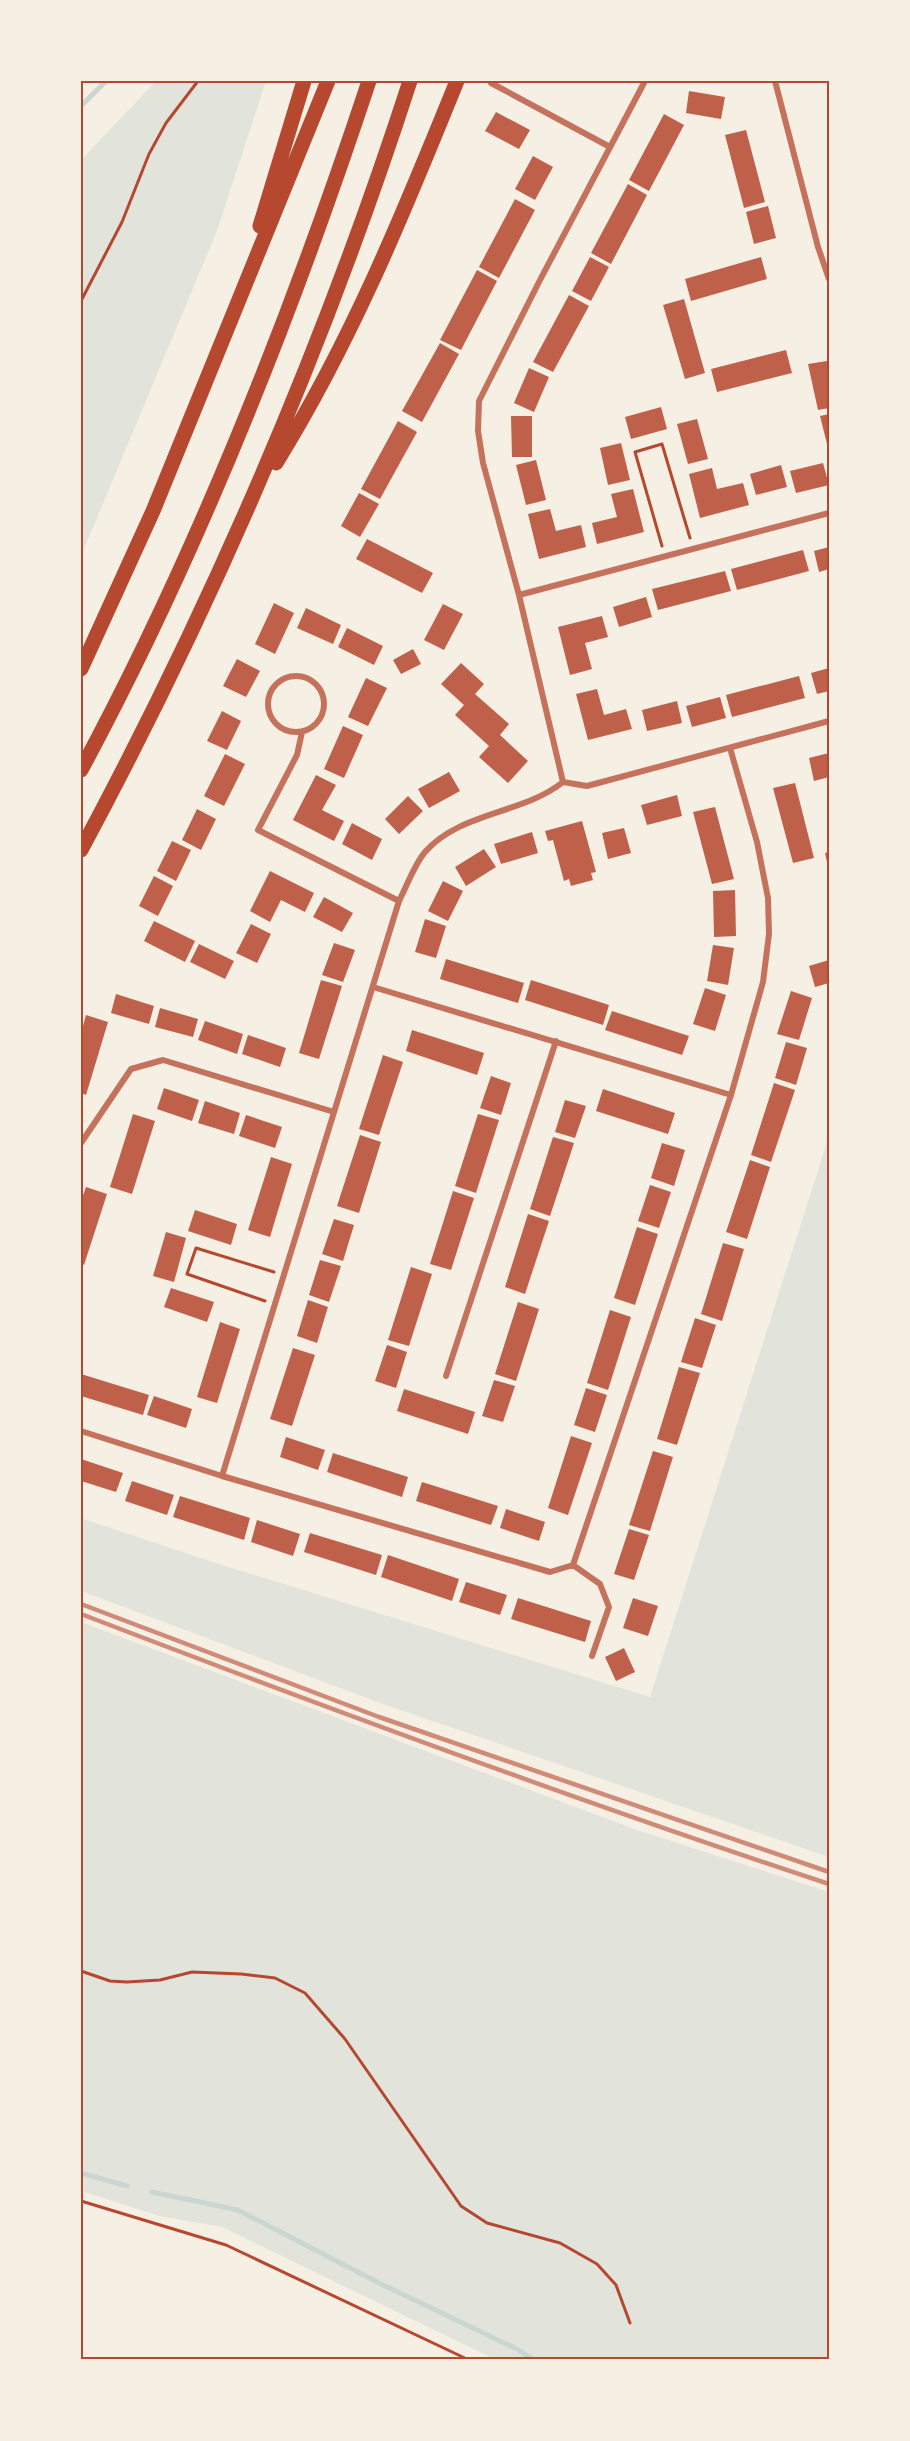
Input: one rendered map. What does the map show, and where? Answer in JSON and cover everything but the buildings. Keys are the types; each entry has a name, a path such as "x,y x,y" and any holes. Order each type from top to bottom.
{"highway":[{"path":"247,279 276,168 304,81"},
{"path":"81,669 153,511 328,81"},
{"path":"81,770 165,601 247,414 311,250 369,81"},
{"path":"81,850 167,683 282,429 347,263 410,81"},
{"path":"248,508 330,372 374,278 457,81"}],"street":[{"path":"563,782 519,595 483,462 478,431 480,401 540,280 645,81"},
{"path":"775,81 818,247 829,279"},
{"path":"491,83 610,147"},
{"path":"519,595 829,513"},
{"path":"302,732 284,730 271,718 268,709 268,700 276,684 293,675 311,680 323,694 323,714 318,722 302,732 297,755 258,830 399,901"},
{"path":"222,1476 399,901 425,853 454,830 547,795 563,782 587,786 829,721"},
{"path":"573,1565 731,1095 763,982 769,925 768,897 757,842 730,748"},
{"path":"373,987 731,1095"},
{"path":"446,1376 556,1041"},
{"path":"81,1143 131,1069 163,1060 334,1112"},
{"path":"81,1431 222,1476 550,1572 573,1565"},
{"path":"573,1565 600,1584 609,1607 592,1656"}],"path":[{"path":"81,301 122,222 149,154 165,123 198,81"},
{"path":"665,556 634,452 662,444 693,549"},
{"path":"275,1304 187,1274 196,1248 284,1275"},
{"path":"81,1971 110,1981 127,1982 160,1980 192,1972 241,1974 275,1978 305,1993 345,2039 461,2206 487,2223 560,2243 597,2264 616,2285 630,2323"},
{"path":"81,2201 226,2245 469,2360"}],"shaded area":[{"path":"156,81 266,81 217,231 81,556 81,160"},
{"path":"829,1136 829,1857 383,1704 81,1591 81,1518 219,1564 650,1697"},
{"path":"81,1622 637,1830 829,1892 829,2360 496,2360 222,2227 159,2216 81,2191"}],"waterway":[{"path":"81,106 106,81"},
{"path":"81,2173 127,2186"},
{"path":"152,2192 238,2210 379,2283 517,2349 534,2360"}],"railway":[{"path":"81,1604 379,1717 829,1872"},
{"path":"81,1614 454,1754 829,1884"}]}
